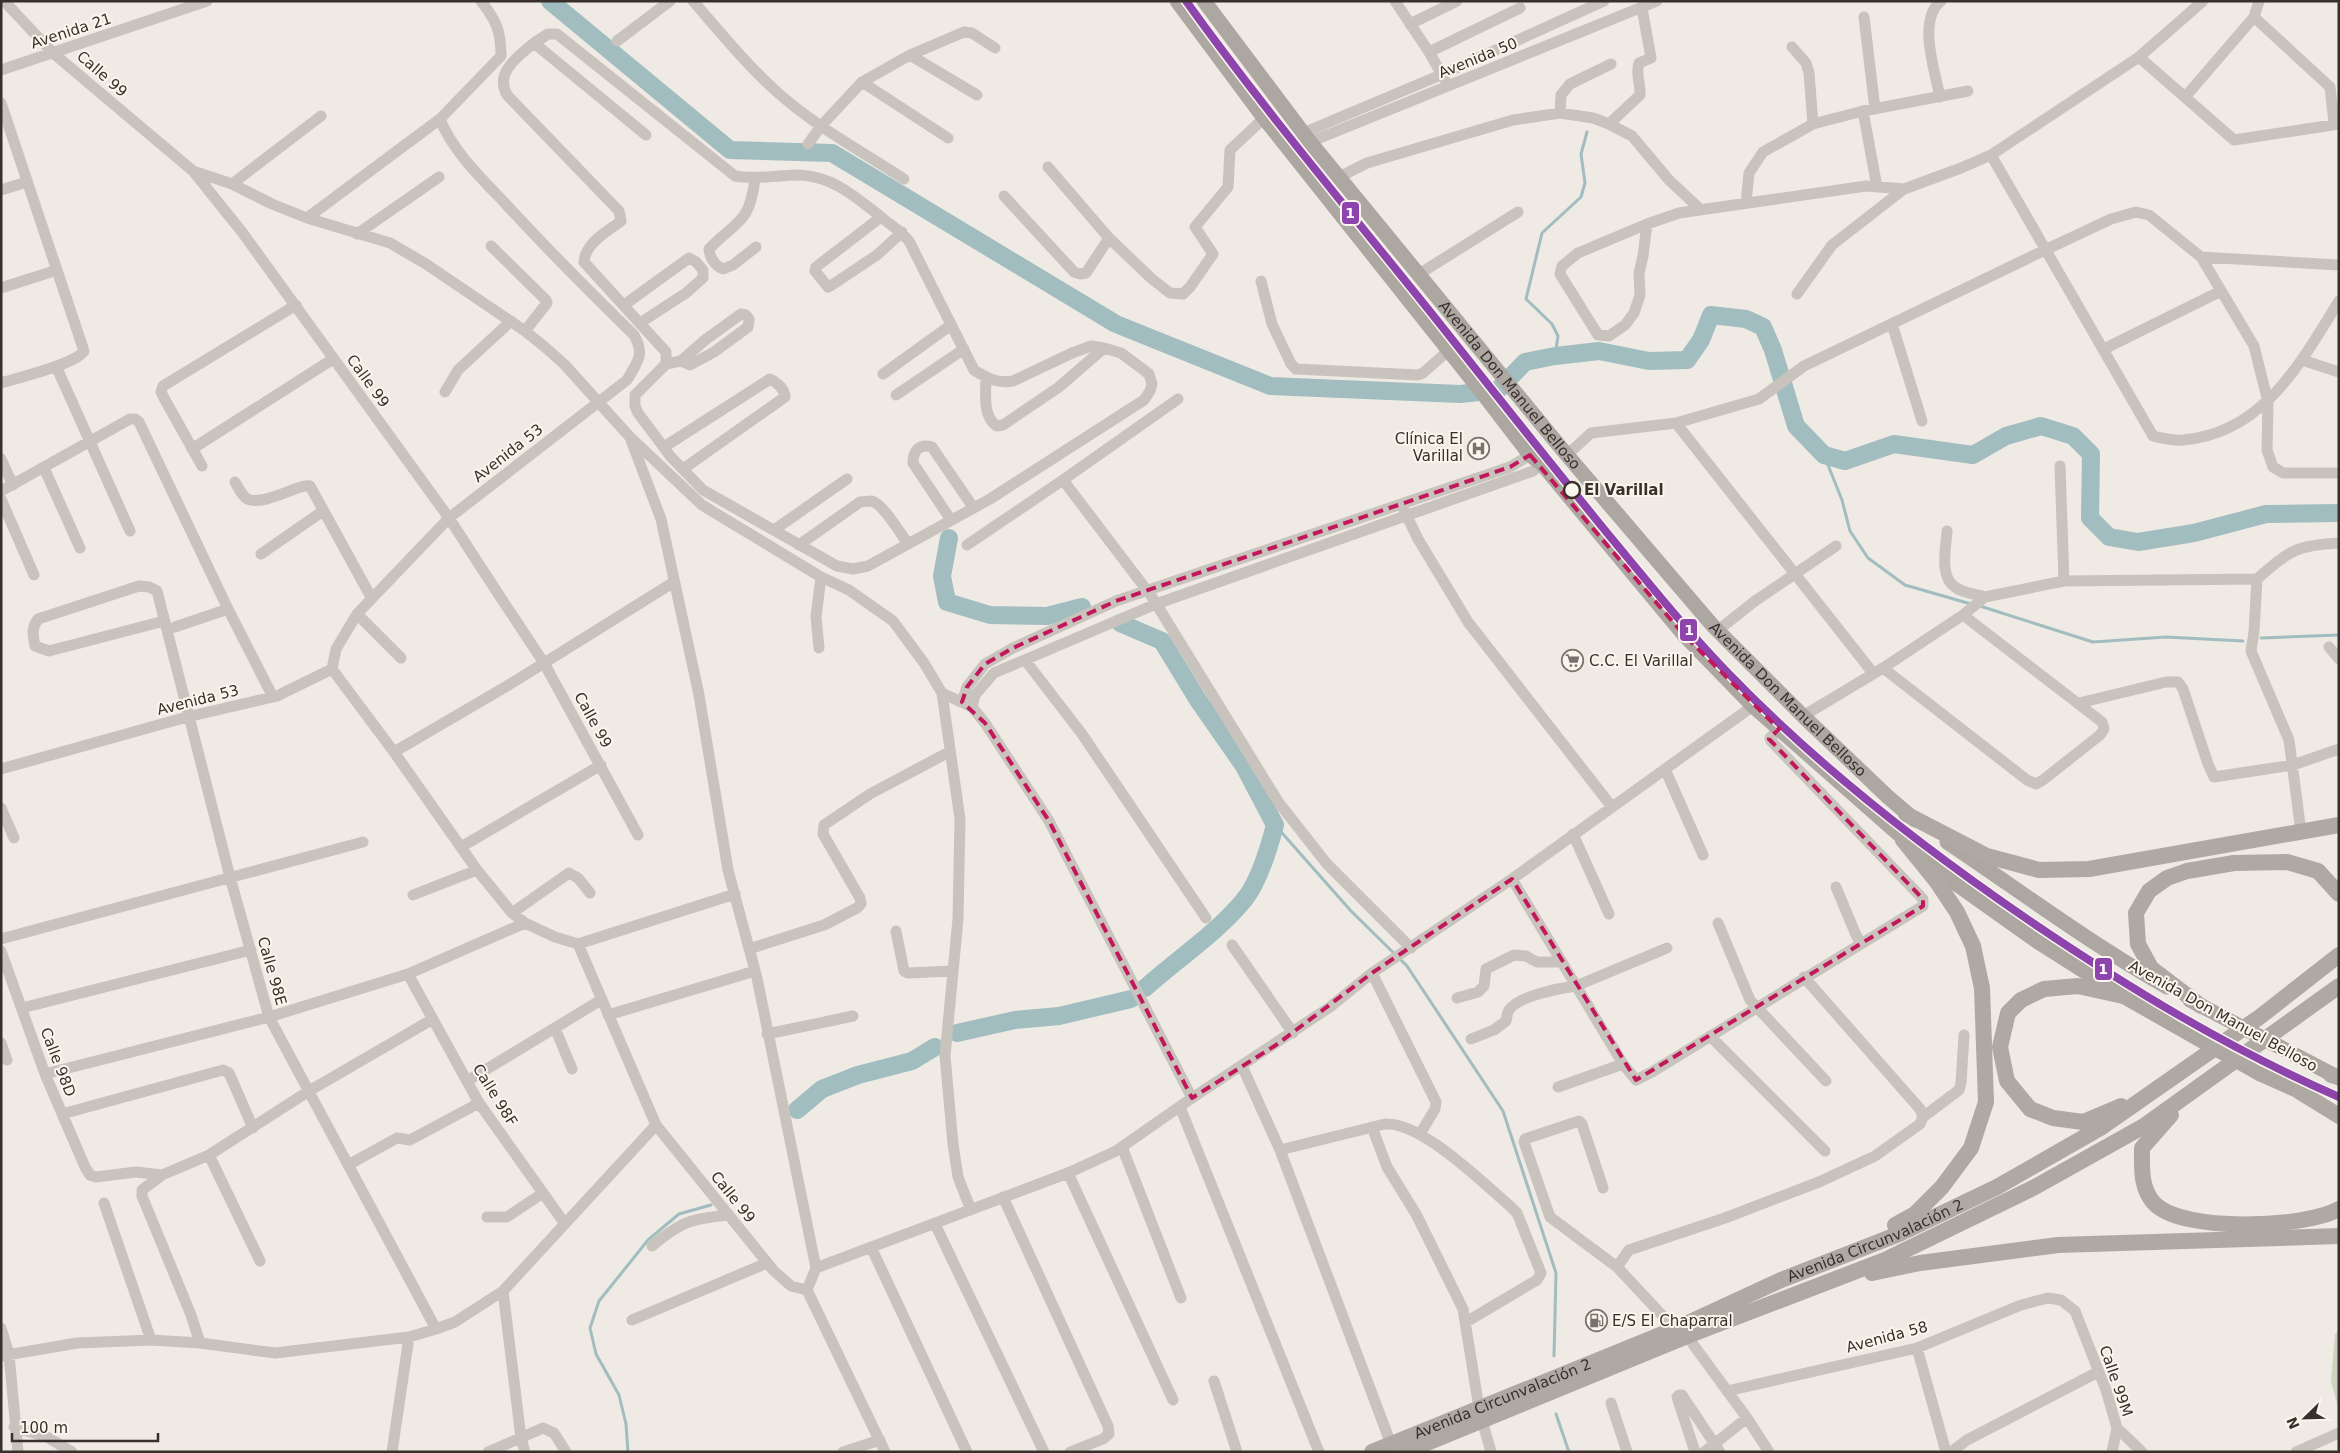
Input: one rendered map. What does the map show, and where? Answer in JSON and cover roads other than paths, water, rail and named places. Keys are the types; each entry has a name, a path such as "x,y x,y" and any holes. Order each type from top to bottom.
{"highway":[{"path":"1906,814 1987,856 2039,870 2089,869 2339,825"},
{"path":"1848,1254 1915,1214 1942,1187 1972,1148 1986,1102 1982,988 1973,946 1957,912 1937,882 1903,840"},
{"path":"2201,1006 2151,968 2138,944 2136,913 2149,891 2166,878 2187,871 2234,862 2286,862 2318,872 2339,894"},
{"path":"2324,969 2339,943"},
{"name":"Avenida Circunvalación 2","path":"1681,1332 1781,1280 1899,1234 1997,1186 2102,1127 2324,969 2339,955"},
{"path":"2123,996 2078,986 2044,988 2021,1000 2008,1014 2000,1047 2007,1081 2030,1109 2053,1118 2083,1122 2155,1091"},
{"name":"Avenida Circunvalación 2","path":"1372,1452 1398,1448 1681,1332 1885,1260 2033,1188 2144,1126 2292,1017 2338,987"},
{"path":"2224,1068 2163,1122 2142,1148 2142,1178 2154,1203 2179,1218 2222,1224 2302,1220 2330,1214 2339,1209"},
{"path":"2300,1092 2339,1116"},
{"path":"1824,1283 1920,1262 2058,1245 2339,1236"}],"main road":[{"name":"Avenida Don Manuel Belloso","path":"1177,1 1264,118 1536,460 1684,635 1753,706 1903,840 1952,880 2035,940 2176,1028 2260,1074 2339,1109"},
{"name":"Avenida Don Manuel Belloso","path":"1204,1 1306,138 1567,455 1717,631 1906,814 2129,965 2201,1006 2336,1076"}],"street":[{"name":"Calle 99","path":"4,1 53,53 193,171 242,232 449,518 544,663 638,835"},
{"name":"Avenida 21","path":"1,70 207,1"},
{"path":"481,1 496,20 505,61 504,90 507,95 620,212 621,221 589,246 584,262 666,352 666,364"},
{"path":"617,41 670,1"},
{"path":"693,1 733,48 777,92 821,126 904,179"},
{"path":"1395,1 1443,74 1448,86"},
{"path":"1410,24 1456,1"},
{"name":"Avenida 50","path":"1306,138 1604,1"},
{"name":"Avenida 50","path":"1306,138 1448,86 1657,1"},
{"path":"1940,97 1928,36 1930,18 1937,4 1941,1"},
{"path":"1797,294 1832,245 1904,189 1962,168 1990,155 2139,57 2203,1"},
{"path":"2186,96 2254,17 2259,1"},
{"path":"1429,52 1520,8"},
{"path":"1609,124 1638,98 1641,90 1637,71 1638,66 1651,58 1642,8"},
{"path":"1864,17 1869,110 1877,187"},
{"path":"2139,57 2186,96 2234,140 2337,124 2330,87 2254,17"},
{"path":"808,144 821,126 862,82 910,55 964,32 972,33 994,48"},
{"path":"307,218 440,119 505,61 548,34 557,34 735,176 755,179 800,176 828,179 858,197 902,232 909,241 974,370 986,378 1004,382 1013,381 1078,350 1091,346 1120,352 1149,374 1152,384 1144,400 990,499 868,566 854,569 837,566 703,490 664,447 635,406 635,395 666,364 681,361 705,340 741,314 746,315 749,319 748,328 714,352 690,365 681,361"},
{"path":"534,42 646,135"},
{"path":"1792,47 1806,63 1809,74 1813,124"},
{"path":"910,55 977,96"},
{"path":"1560,113 1561,95 1570,84 1611,64"},
{"path":"862,82 948,138"},
{"path":"1746,203 1749,173 1763,152 1813,124 1869,110 1968,91"},
{"path":"1,103 84,351 81,356 56,366 1,383"},
{"path":"1339,177 1367,163 1504,123 1560,113 1593,118 1632,136 1668,180 1701,210"},
{"path":"232,184 321,116"},
{"path":"1048,167 1110,238 1152,279 1170,293 1183,294 1190,288 1213,254 1195,231 1195,227 1228,187 1230,150 1264,118"},
{"name":"Avenida 53","path":"1,769 188,717 273,697 332,669 336,650 357,614 449,518 627,380 641,354 639,344 634,335 534,235 480,176 444,130 440,119"},
{"path":"1990,155 2153,436 2182,441 2217,433 2268,402 2302,360 2339,301"},
{"path":"193,171 232,184 272,204 307,218 390,243 426,264 525,330 564,364 629,436 702,505 763,544 821,577 849,590 893,621 924,663 942,693 960,819 958,919 945,1056 958,1178 971,1210"},
{"path":"358,234 439,176"},
{"path":"755,179 752,200 745,217 709,248 710,257 717,267 723,269 733,265 756,247"},
{"path":"1,190 28,182"},
{"path":"1647,224 1639,273 1640,295 1634,313 1625,324 1609,336 1598,335 1560,274 1562,266 1578,253 1647,224 1679,213 1866,186 1904,189"},
{"path":"1004,196 1074,272 1086,273 1110,238"},
{"path":"1419,274 1518,212"},
{"path":"1567,455 1591,433 1676,422 1759,399 1804,366 2044,250 2111,219 2136,212 2149,215 2201,257 2254,346 2268,402 2267,450 2273,467 2283,473 2339,473"},
{"path":"881,217 816,267 815,271 824,284 828,287 832,286 877,255 902,232"},
{"path":"491,246 546,300 547,303 544,308 525,330"},
{"path":"2201,257 2339,265"},
{"path":"624,305 689,258 696,262 703,270 703,278 686,293 640,323"},
{"path":"1,288 57,270"},
{"path":"1261,282 1272,324 1291,364 1296,369 1418,375 1423,373 1449,350"},
{"path":"2104,349 2221,291"},
{"path":"202,466 161,392 163,386 296,305"},
{"path":"445,392 458,370 511,321"},
{"path":"1892,324 1922,421"},
{"path":"882,374 951,325"},
{"path":"986,378 987,410 992,423 997,426 1003,425 1060,387 1104,348"},
{"path":"896,396 964,349"},
{"path":"192,449 333,359"},
{"path":"2302,360 2339,372"},
{"path":"56,366 130,531"},
{"path":"664,447 770,379 777,383 785,392 785,397 683,469"},
{"path":"627,380 640,390"},
{"path":"967,545 1178,399"},
{"path":"1,491 130,419 135,419 139,422 228,609 273,697"},
{"path":"1676,422 1795,574 1878,670 2027,780 2036,784 2100,735 2104,729 2102,722 1966,612"},
{"path":"629,436 660,519 699,695 728,870 755,971 816,1268 807,1290 885,1452"},
{"path":"951,520 913,463 913,455 919,447 925,445 932,447 973,507"},
{"path":"1,459 13,484"},
{"path":"967,704 967,687 985,664 1055,628 1146,590 1510,467 1536,460"},
{"path":"967,704 994,673 1156,604 1320,544 1407,516 1532,471 1536,460"},
{"path":"2060,466 2064,581"},
{"path":"44,468 80,548"},
{"path":"774,530 847,479"},
{"path":"1063,480 1156,604 1279,803 1327,864 1411,948"},
{"path":"235,482 247,500 252,501 269,498 308,485 371,598"},
{"path":"1,498 34,575"},
{"path":"800,544 860,502 866,501 873,502 883,510 908,544"},
{"path":"1401,504 1418,538 1468,622 1612,807"},
{"path":"261,554 323,511"},
{"path":"1947,531 1945,569 1949,580 1954,587 1982,599"},
{"path":"1803,716 1878,670 1966,612 1982,599 2064,581 2257,579 2284,555 2311,544 2339,543"},
{"path":"1717,631 1836,546"},
{"path":"819,648 816,617 821,577"},
{"path":"2257,579 2251,651 2289,740 2301,832"},
{"path":"394,752 544,663 674,582"},
{"name":"Calle 98E","path":"164,621 50,651 36,646 33,626 38,619 139,586 149,586 157,591 230,877 269,1017 436,1329"},
{"path":"175,627 228,609"},
{"path":"357,614 401,658"},
{"path":"2329,647 2339,659"},
{"path":"1025,660 1082,734 1206,918"},
{"path":"332,669 394,752 477,870 512,913 525,923 555,937 578,944 735,894"},
{"path":"2080,703 2166,682 2178,682 2183,689 2214,777 2293,765 2339,749"},
{"path":"942,693 967,704 985,723 1049,821 1192,1098"},
{"path":"816,1268 1068,1173 1122,1147 1192,1098 1293,1033 1330,1007 1372,973 1512,879 1572,834 1753,706"},
{"path":"1512,879 1624,1064 1636,1080 1652,1072 1804,977 1923,906 1923,899 1771,741 1770,738 1779,729"},
{"path":"749,949 824,925 857,908 861,904 860,898 823,834 824,825 870,794 949,752"},
{"path":"461,847 600,765"},
{"path":"1665,769 1702,855"},
{"path":"1,808 14,838"},
{"path":"1572,834 1609,914"},
{"path":"1,938 363,842"},
{"path":"413,896 477,870"},
{"path":"512,913 569,873 578,878 590,893"},
{"path":"1836,887 1856,935 1862,943"},
{"path":"45,1074 269,1017 408,974 525,923"},
{"path":"1718,923 1750,1000 1826,1081"},
{"path":"896,931 904,970 908,973 953,971"},
{"name":"Calle 99","path":"578,944 656,1125 767,1263 791,1286 807,1290"},
{"path":"1232,945 1293,1033"},
{"path":"1471,1039 1494,1030 1506,1021 1508,1011 1514,1004 1560,988 1576,986 1667,948"},
{"path":"22,1008 251,950"},
{"name":"Calle 98D","path":"1,951 45,1074 90,1175 96,1177 136,1172 162,1175"},
{"path":"1457,998 1478,992 1484,986 1486,969 1514,956 1526,956 1537,962 1562,962"},
{"path":"608,1015 755,971"},
{"path":"1372,973 1436,1102 1436,1109 1420,1134"},
{"name":"Calle 98F","path":"408,974 479,1103 565,1224"},
{"path":"1804,977 1920,1109 1923,1117"},
{"path":"467,1081 601,1000"},
{"path":"767,1034 853,1016"},
{"path":"200,1343 191,1315 142,1196 142,1190 162,1175 210,1155 309,1091 433,1019"},
{"path":"555,1028 572,1069"},
{"path":"1617,1267 1629,1250 1725,1218 1810,1185 1867,1159 1920,1124 1923,1117 1959,1090 1964,1035"},
{"path":"1710,1036 1825,1151"},
{"path":"1,1043 7,1060"},
{"path":"1558,1086 1624,1064"},
{"path":"1242,1066 1280,1150 1398,1448"},
{"path":"62,1114 223,1070 230,1074 253,1128"},
{"path":"348,1165 397,1138 410,1140 479,1103"},
{"path":"1180,1107 1319,1452"},
{"path":"1602,1188 1582,1124 1579,1121 1525,1139 1524,1142 1550,1217 1617,1267 1681,1332 1747,1418 1769,1452"},
{"path":"1280,1150 1372,1127 1396,1123 1420,1134 1462,1165 1511,1207 1517,1213 1540,1265 1541,1273 1537,1280 1466,1322"},
{"path":"5,1355 76,1343 151,1340 200,1343 275,1353 409,1337 436,1329 455,1322 503,1291 656,1125"},
{"path":"1372,1127 1387,1167 1416,1214 1463,1309 1480,1414 1491,1452"},
{"path":"1122,1147 1181,1298"},
{"path":"210,1155 260,1261"},
{"path":"1068,1173 1173,1400"},
{"path":"487,1217 507,1217 543,1193"},
{"path":"1003,1198 1108,1426 1109,1434 1103,1439 1070,1452"},
{"path":"104,1203 151,1340"},
{"path":"652,1246 674,1227 681,1224 696,1218 728,1215"},
{"path":"935,1224 1044,1452"},
{"path":"871,1247 967,1452"},
{"path":"632,1320 767,1263"},
{"path":"503,1291 521,1438 526,1452"},
{"name":"Avenida 58","path":"1727,1391 1917,1348 2021,1305 2048,1298 2061,1300 2075,1311"},
{"name":"Calle 99M","path":"2075,1311 2117,1428 2142,1452"},
{"path":"1,1328 18,1452"},
{"path":"392,1452 409,1337"},
{"path":"1917,1348 1946,1452"},
{"path":"1951,1452 1975,1436 2098,1372"},
{"path":"1214,1381 1237,1452"},
{"path":"1695,1452 1676,1397 1679,1395 1682,1395 1718,1448"},
{"path":"1611,1403 1627,1452"},
{"path":"1704,1452 1718,1448 1747,1418"},
{"path":"14,1427 47,1437 72,1452"},
{"path":"488,1452 543,1428 548,1428 554,1432 566,1452"},
{"path":"2112,1452 2117,1428"},
{"path":"2296,1452 2339,1433"},
{"path":"843,1452 880,1440"}],"waterway":[{"path":"550,1 730,150 832,153 1116,324 1270,386 1460,394 1498,390 1525,362 1555,356 1599,351 1649,361 1687,360 1701,340 1711,315 1746,319 1763,327 1773,350 1796,426 1824,455 1845,461 1894,444 1973,455 2006,436 2041,426 2073,436 2091,454 2090,518 2109,537 2138,542 2194,533 2266,514 2339,513"},
{"path":"1555,356 1558,336 1552,324 1526,299 1542,233 1581,197 1585,183 1581,154 1587,132"},
{"path":"1824,455 1842,500 1850,531 1868,558 1905,585 1971,604"},
{"path":"949,538 942,576 947,602 990,615 1047,616 1082,607"},
{"path":"1980,606 2093,642 2166,637 2243,641"},
{"path":"1120,623 1162,641 1198,700 1244,766 1275,825 1259,874 1244,900 1209,935 1145,988"},
{"path":"2261,638 2339,635"},
{"path":"1275,825 1351,911 1407,966 1503,1111 1556,1273 1554,1356"},
{"path":"957,1033 1015,1020 1059,1016 1131,999"},
{"path":"797,1110 822,1089 858,1075 912,1061 935,1047"},
{"path":"628,1452 626,1424 619,1395 596,1354 590,1328 599,1301 648,1240 679,1214 711,1205"},
{"path":"1556,1414 1569,1452"}],"place":[{"name":"Clínica El Varillal","path":"1479,448"},
{"name":"El Varillal","path":"1572,490"},
{"name":"C.C. El Varillal","path":"1573,661"},
{"name":"E/S El Chaparral","path":"1596,1321"}]}
